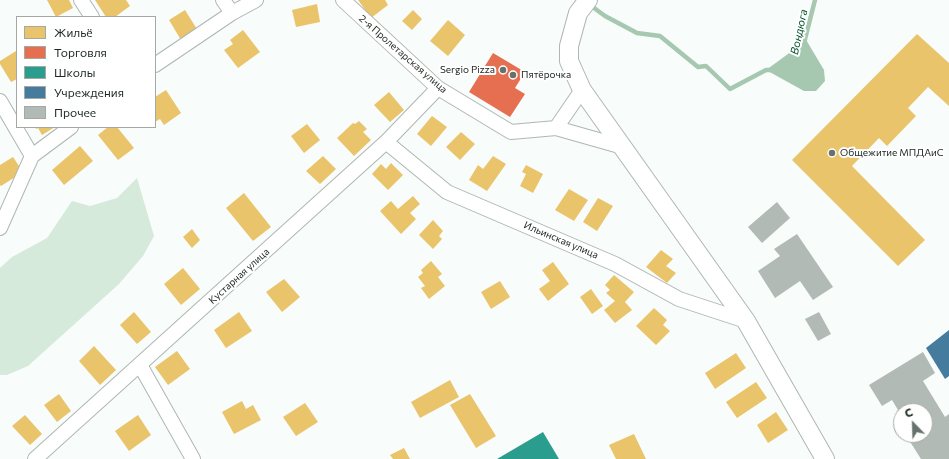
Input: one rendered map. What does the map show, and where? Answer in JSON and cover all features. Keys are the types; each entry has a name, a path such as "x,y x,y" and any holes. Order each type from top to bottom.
{"main road":[{"path":"583,6 569,46 569,61 582,90 746,321 825,459"}],"street":[{"path":"81,0 91,16"},
{"path":"223,0 232,13"},
{"path":"156,64 232,13 256,0"},
{"name":"2-я Пролетарская улица","path":"343,0 438,88 511,132 556,128 623,147"},
{"name":"Кустарная улица","path":"35,459 386,142 438,88"},
{"path":"556,128 582,90"},
{"path":"0,101 32,156"},
{"path":"0,228 32,156 70,128"},
{"name":"Ильинская улица","path":"386,142 447,192 615,264 679,298 746,321"},
{"path":"140,365 193,459"}],"shaded area":[{"path":"805,38 824,70 825,81 816,91 804,91 766,70 788,54"},
{"path":"137,178 154,236 143,256 119,284 28,366 7,375 0,375 0,268 12,257 47,238 72,201 90,206 117,198"}],"building: Жильё":[{"path":"47,0 69,0 73,8 55,16"},
{"path":"95,0 126,0 130,6 116,16 105,16"},
{"path":"358,0 385,0 388,5 371,18"},
{"path":"317,4 320,22 296,27 292,10"},
{"path":"185,10 200,34 184,45 169,20"},
{"path":"413,10 422,19 412,30 402,21"},
{"path":"448,20 465,35 448,56 430,41"},
{"path":"243,30 260,52 238,68 224,50 233,44 230,40"},
{"name":"Общежитие МПДАиС","path":"917,34 949,63 949,106 928,87 908,108 916,116 887,146 879,138 852,166 925,240 898,266 792,160"},
{"path":"16,51 16,80 11,82 0,64 0,61"},
{"path":"166,90 181,113 164,125 160,119 156,121 156,96"},
{"path":"389,92 404,110 390,122 374,105"},
{"path":"432,116 447,127 431,146 417,134"},
{"path":"359,121 367,129 363,132 371,140 354,156 337,138 353,123 355,124"},
{"path":"307,124 320,140 304,153 291,136"},
{"path":"38,128 53,128 42,135"},
{"path":"107,128 118,128 134,148 118,160 98,135"},
{"path":"461,132 475,144 460,160 446,147"},
{"path":"80,146 93,161 64,185 52,170"},
{"path":"323,156 336,169 320,184 306,171"},
{"path":"493,156 506,164 487,191 469,180 478,165 483,169"},
{"path":"13,157 23,172 1,186 0,165"},
{"path":"391,163 403,175 388,190 372,174 381,164 386,169"},
{"path":"526,165 543,174 533,193 520,186 526,174 522,172"},
{"path":"569,189 588,200 574,221 555,210"},
{"path":"244,193 271,227 253,241 226,208"},
{"path":"413,196 420,204 410,213 416,219 401,234 380,211 391,201 398,209"},
{"path":"598,198 613,206 597,231 583,222"},
{"path":"433,220 443,231 439,236 442,239 433,249 419,235"},
{"path":"192,229 200,240 192,248 183,237"},
{"path":"661,250 673,259 666,266 676,273 667,283 646,267"},
{"path":"431,261 442,274 438,277 445,286 429,299 421,288 425,286 418,277 423,273 421,270"},
{"path":"553,262 569,284 548,301 539,289 550,281 542,270"},
{"path":"183,268 200,289 181,305 164,284"},
{"path":"614,275 634,292 625,302 632,310 615,323 604,310 615,301 606,293 610,290 605,285"},
{"path":"284,279 300,297 282,312 266,292"},
{"path":"500,281 510,297 491,309 481,292"},
{"path":"591,289 603,306 592,314 580,297"},
{"path":"654,308 667,320 663,325 670,331 656,345 636,326"},
{"path":"134,312 151,332 137,344 120,325"},
{"path":"239,312 252,331 226,348 214,330"},
{"path":"94,346 116,370 100,385 79,361"},
{"path":"177,351 190,369 168,385 155,367"},
{"path":"736,353 746,368 715,389 705,373"},
{"path":"450,380 459,397 420,418 411,402"},
{"path":"756,382 767,398 737,418 726,402"},
{"path":"59,394 71,411 57,422 44,405"},
{"path":"470,394 496,436 476,448 450,405"},
{"path":"242,401 246,409 253,405 261,420 234,434 222,412"},
{"path":"305,403 318,422 296,436 283,417"},
{"path":"776,412 788,430 768,443 757,425"},
{"path":"25,415 42,434 30,445 12,426"},
{"path":"138,415 151,435 129,451 115,431"},
{"path":"634,434 646,459 616,459 609,445"},
{"path":"404,448 410,459 393,459 390,455"}],"building: Торговля":[{"path":"493,53 525,72 515,88 525,94 510,117 469,92"}],"building: Школы":[{"path":"543,432 559,459 497,459"}],"building: Учреждения":[{"path":"949,330 949,376 945,379 926,348"}],"building: Прочее":[{"path":"777,202 790,218 762,243 748,227"},
{"path":"797,234 833,287 813,300 800,281 775,298 758,271 780,256 774,249"},
{"path":"819,312 831,334 818,341 805,319"},
{"path":"923,352 935,373 923,381 945,417 949,414 949,459 921,459 911,443 933,443 933,403 894,403 892,400 882,406 869,385"}],"waterway":[{"name":"Вондюга","path":"804,43 815,0"},
{"path":"590,5 605,16 637,33 660,36 698,67 706,66 730,89 766,70 771,70"}],"place":[{"name":"Sergio Pizza","path":"503,70"},
{"name":"Пятёрочка","path":"513,75"},
{"name":"Общежитие МПДАиС","path":"832,153"}]}
